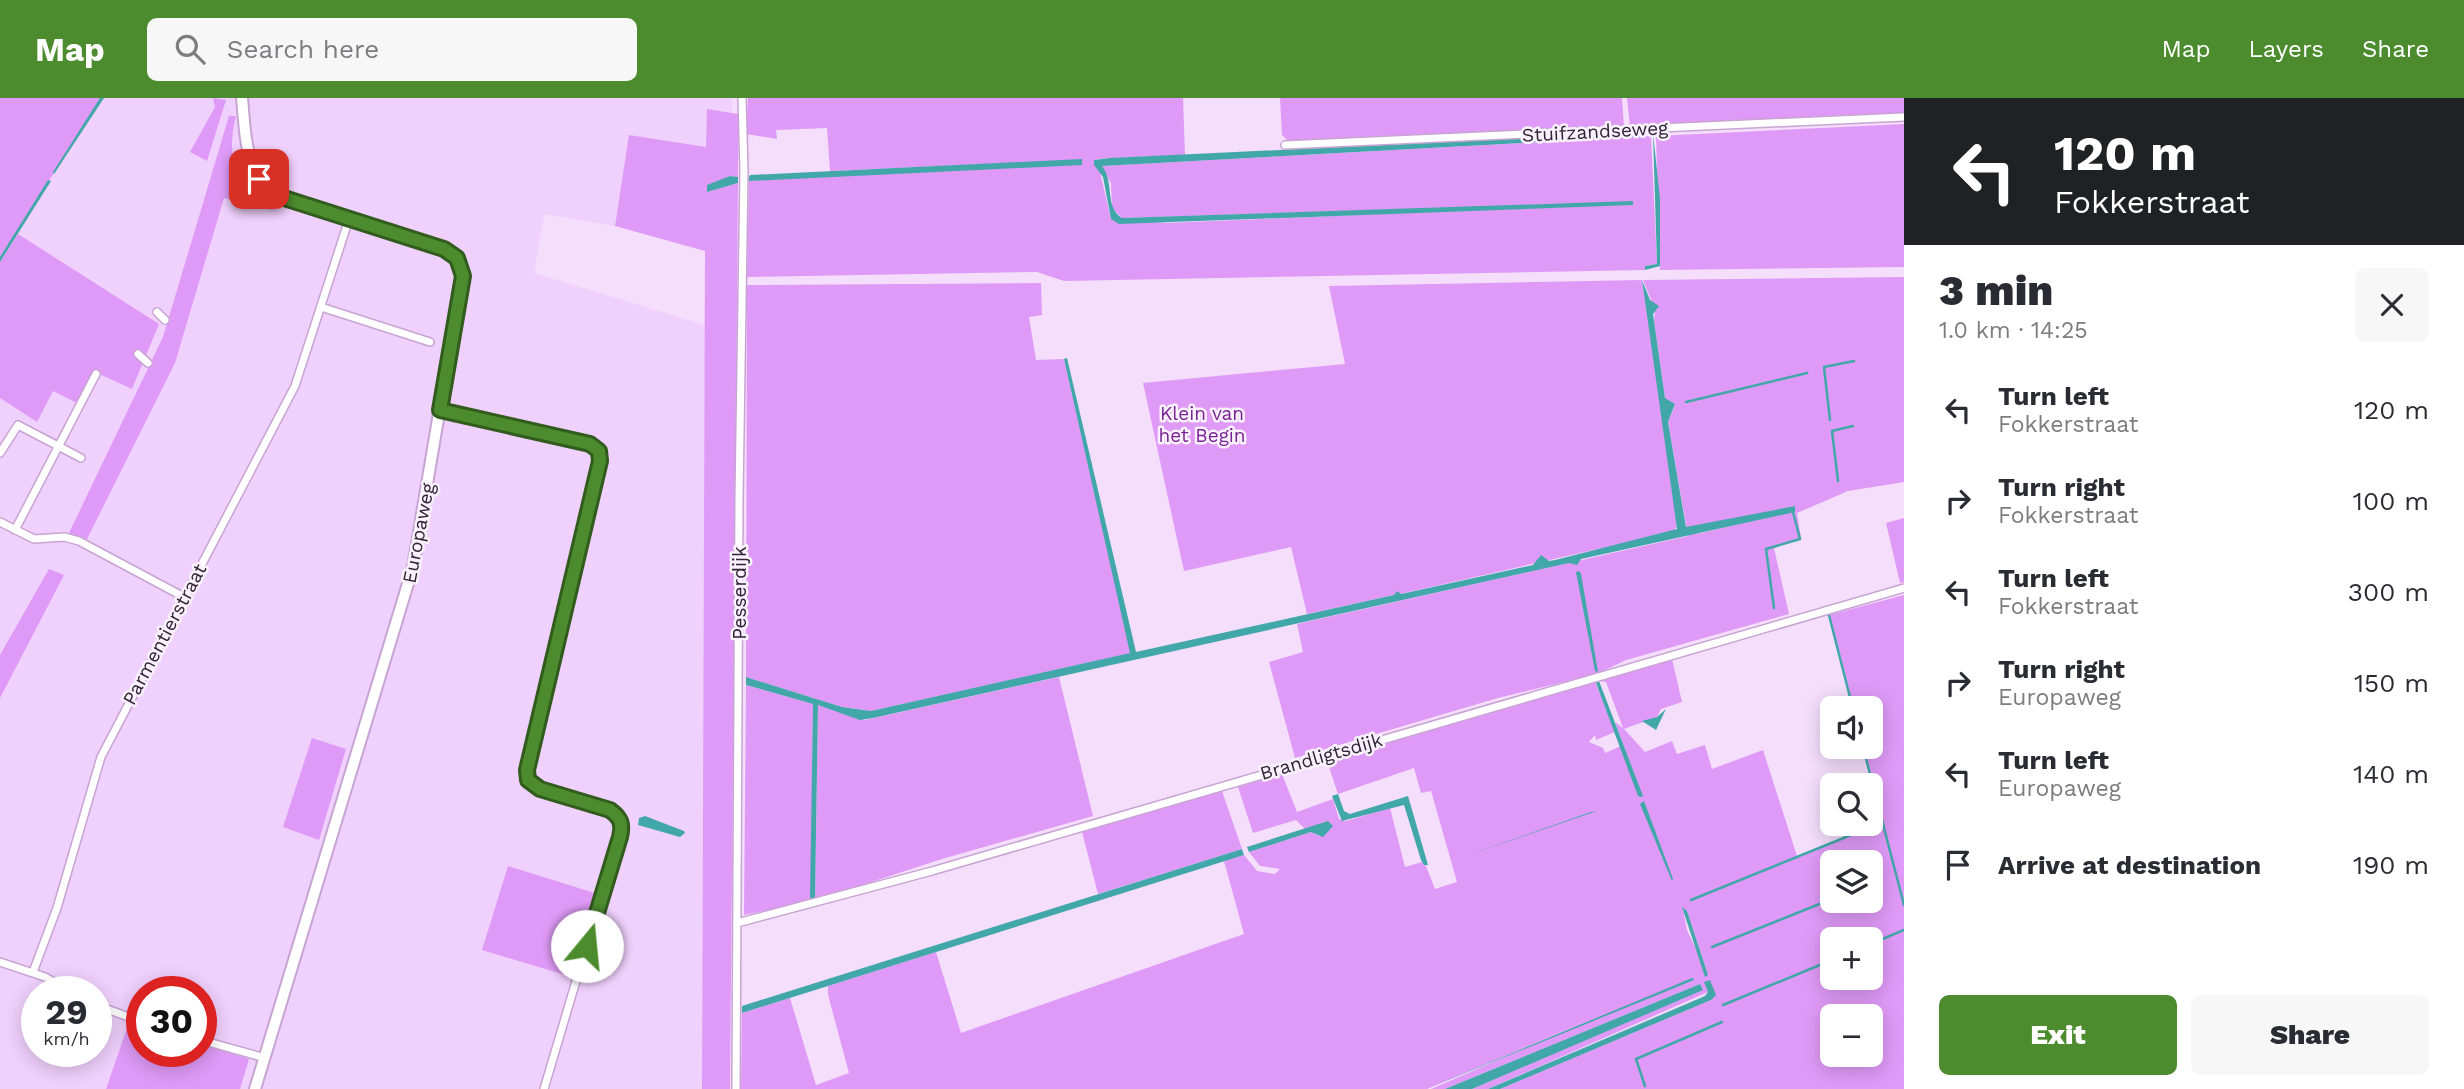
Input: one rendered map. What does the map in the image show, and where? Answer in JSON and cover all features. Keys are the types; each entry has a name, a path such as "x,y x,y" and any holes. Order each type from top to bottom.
{"main road":[{"name":"Europaweg","path":"242,98 250,163 259,179 281,197 444,249 460,262 463,276 413,568 256,1089"}],"street":[{"name":"Pesserdijk","path":"736,1089 738,498 744,170 742,98"},
{"name":"Stuifzandseweg","path":"1285,145 1904,117"},
{"name":"Parmentierstraat","path":"33,972 57,908 101,757 289,399 349,219"},
{"path":"321,307 430,342"},
{"path":"157,312 165,320"},
{"path":"138,354 148,363"},
{"path":"15,530 96,374"},
{"path":"440,410 590,444 599,451 600,461 527,770 528,780 540,789 610,810 619,817 622,827 544,1089"},
{"path":"0,453 18,425 81,458"},
{"path":"0,522 41,540 64,537 184,597"},
{"name":"Brandligtsdijk","path":"737,923 932,871 1904,588"},
{"path":"0,962 41,976"},
{"path":"217,1044 265,1058"}],"shaded area":[{"path":"0,98 732,98 732,113 707,109 707,192 625,167 615,226 544,214 534,273 705,325 702,1089 0,1089"},
{"path":"100,98 104,98 54,174 53,172"},
{"path":"1639,133 1647,136 1102,166 1108,179 1113,207 1122,218 1633,201 1633,205 1119,224 1111,219 1103,177 1094,165 1094,160 1110,158"},
{"path":"1653,133 1660,199 1660,266 1645,270 1645,266 1657,264"},
{"path":"1082,159 1082,165 749,181 750,175"},
{"path":"730,176 738,177 738,183 707,192 707,185"},
{"path":"48,180 51,181 0,262 0,257"},
{"path":"1642,280 1650,300 1659,306 1653,314 1665,398 1675,404 1668,422 1686,527 1795,506 1795,512 1581,559 1577,565 1569,563 873,718 860,720 818,705 815,899 810,901 813,704 746,685 746,677 842,707 871,711 1130,653 1064,359 1067,358 1136,652 1394,595 1397,591 1401,594 1533,565 1541,555 1549,561 1555,560 1677,529"},
{"path":"1579,571 1598,672 1595,671 1576,572"},
{"path":"1599,681 1642,797 1638,796 1596,683"},
{"path":"1666,709 1656,730 1642,721 1657,717"},
{"path":"1338,794 1344,811 1350,814 1408,796 1428,865 1424,865 1421,860 1404,805 1342,821 1332,796"},
{"path":"1644,801 1673,879 1672,881 1640,804"},
{"path":"1597,811 1457,859 1591,812"},
{"path":"645,816 685,833 680,837 638,825 639,818"},
{"path":"1328,821 1333,826 1323,837 1311,832 1249,852 1247,847"},
{"path":"1242,849 1244,855 742,1013 742,1006"},
{"path":"1682,907 1687,911 1708,975 1705,977"},
{"path":"1692,978 1694,980 1426,1089"},
{"path":"1710,980 1716,995 1711,1000 1500,1089 1488,1089 1705,996 1708,992 1704,982"},
{"path":"1700,984 1703,990 1472,1089 1445,1089"}],"green space":[{"path":"0,98 102,98 0,257"},
{"path":"213,98 226,100 207,161 190,152 215,107"},
{"path":"748,98 1183,98 1185,155 1097,159 1111,219 1167,223 1476,210 1403,209 1122,218 1112,208 1111,183 1101,166 1651,136 1657,264 1645,266 1645,270 1064,281 1037,272 747,277 749,181 1083,160 830,171 827,128 776,130 777,139 746,134"},
{"path":"1280,98 1622,98 1624,126 1289,142 1282,135"},
{"path":"1627,98 1904,98 1904,114 1630,126"},
{"path":"707,109 738,114 738,177 730,176 707,186 707,192 738,183 730,1089 702,1089 705,251 615,226 629,135 706,147"},
{"path":"229,116 236,116 232,146 237,171 251,193 276,211 224,198 175,363 86,541 69,533 163,337"},
{"path":"1904,124 1904,267 1660,270 1656,136"},
{"path":"18,234 159,324 132,389 95,372 79,404 53,391 37,422 0,398 0,262"},
{"path":"1904,277 1904,482 1848,491 1797,513 1801,538 1774,548 1789,614 1626,660 1597,674 1498,698 1295,758 1269,662 1303,652 1297,624 1688,536 1668,422 1675,405 1665,398 1654,321 1655,310 1643,280","holes":["1795,506 1795,511 1697,534 1697,527"]},
{"name":"Klein van het Begin","path":"1642,280 1678,525 1673,532 1400,594 1397,591 1394,595 1307,614 1291,547 1184,571 1143,383 1345,364 1329,286"},
{"path":"1041,283 1042,315 1029,317 1036,360 1064,359 1131,653 871,711 842,707 746,677 747,285"},
{"path":"1904,518 1904,582 1900,583 1886,523"},
{"path":"49,569 64,575 0,698 0,655"},
{"path":"1904,595 1904,1089 1500,1089 1711,1000 1708,992 1488,1089 1472,1089 1702,990 1700,984 1445,1089 1431,1089 1601,1015 1427,1089 741,1089 742,1013 790,998 816,1085 849,1073 828,995 828,986 936,952 961,1033 1244,934 1224,861 1244,855 1257,871 1275,874 1280,869 1260,866 1249,852 1311,832 1320,836 1328,821 1305,829 1296,820 1253,833 1238,787 1282,774 1297,812 1333,799 1339,819 1346,821 1390,808 1405,867 1422,862 1435,889 1457,882 1431,791 1421,793 1414,768 1338,794 1327,761 1672,659 1682,702 1661,709 1657,717 1624,729 1645,752 1672,741 1677,754 1705,745 1712,769 1763,750 1797,856 1848,836 1883,836 1883,773 1869,773 1866,759 1883,759 1883,696 1850,696 1829,615","holes":["1599,681 1606,682 1623,728 1615,722 1642,796 1638,795 1621,746 1605,753 1603,748 1589,742 1595,735 1596,740 1615,732 1596,684","1683,909 1687,911 1708,975 1687,930"]},
{"path":"1059,677 1093,816 942,859 810,902 744,915 746,685 813,704 811,900 815,899 818,705 865,720"},
{"path":"312,738 346,749 319,840 283,827"},
{"path":"1222,791 1242,849 1098,894 1082,832"},
{"path":"508,866 598,894 572,977 482,950"},
{"path":"126,1031 126,1067 217,1067 217,1049 249,1059 240,1089 106,1089"}],"waterway":[{"path":"1830,420 1824,367 1854,361"},
{"path":"1686,402 1807,373"},
{"path":"1838,481 1832,431 1853,426"},
{"path":"1774,608 1766,549 1800,539 1793,512"},
{"path":"1829,615 1850,696"},
{"path":"1866,759 1904,905"},
{"path":"1691,900 1849,836"},
{"path":"1712,947 1820,904"},
{"path":"1883,939 1904,930"},
{"path":"1723,1005 1820,965"},
{"path":"1645,1086 1636,1059 1722,1022"}],"route":[{"path":"259,179 281,197 444,249 457,258 463,276 440,410 590,444 599,451 600,461 527,770 528,780 540,789 610,810 619,817 622,827 620,837 587,946"}]}
